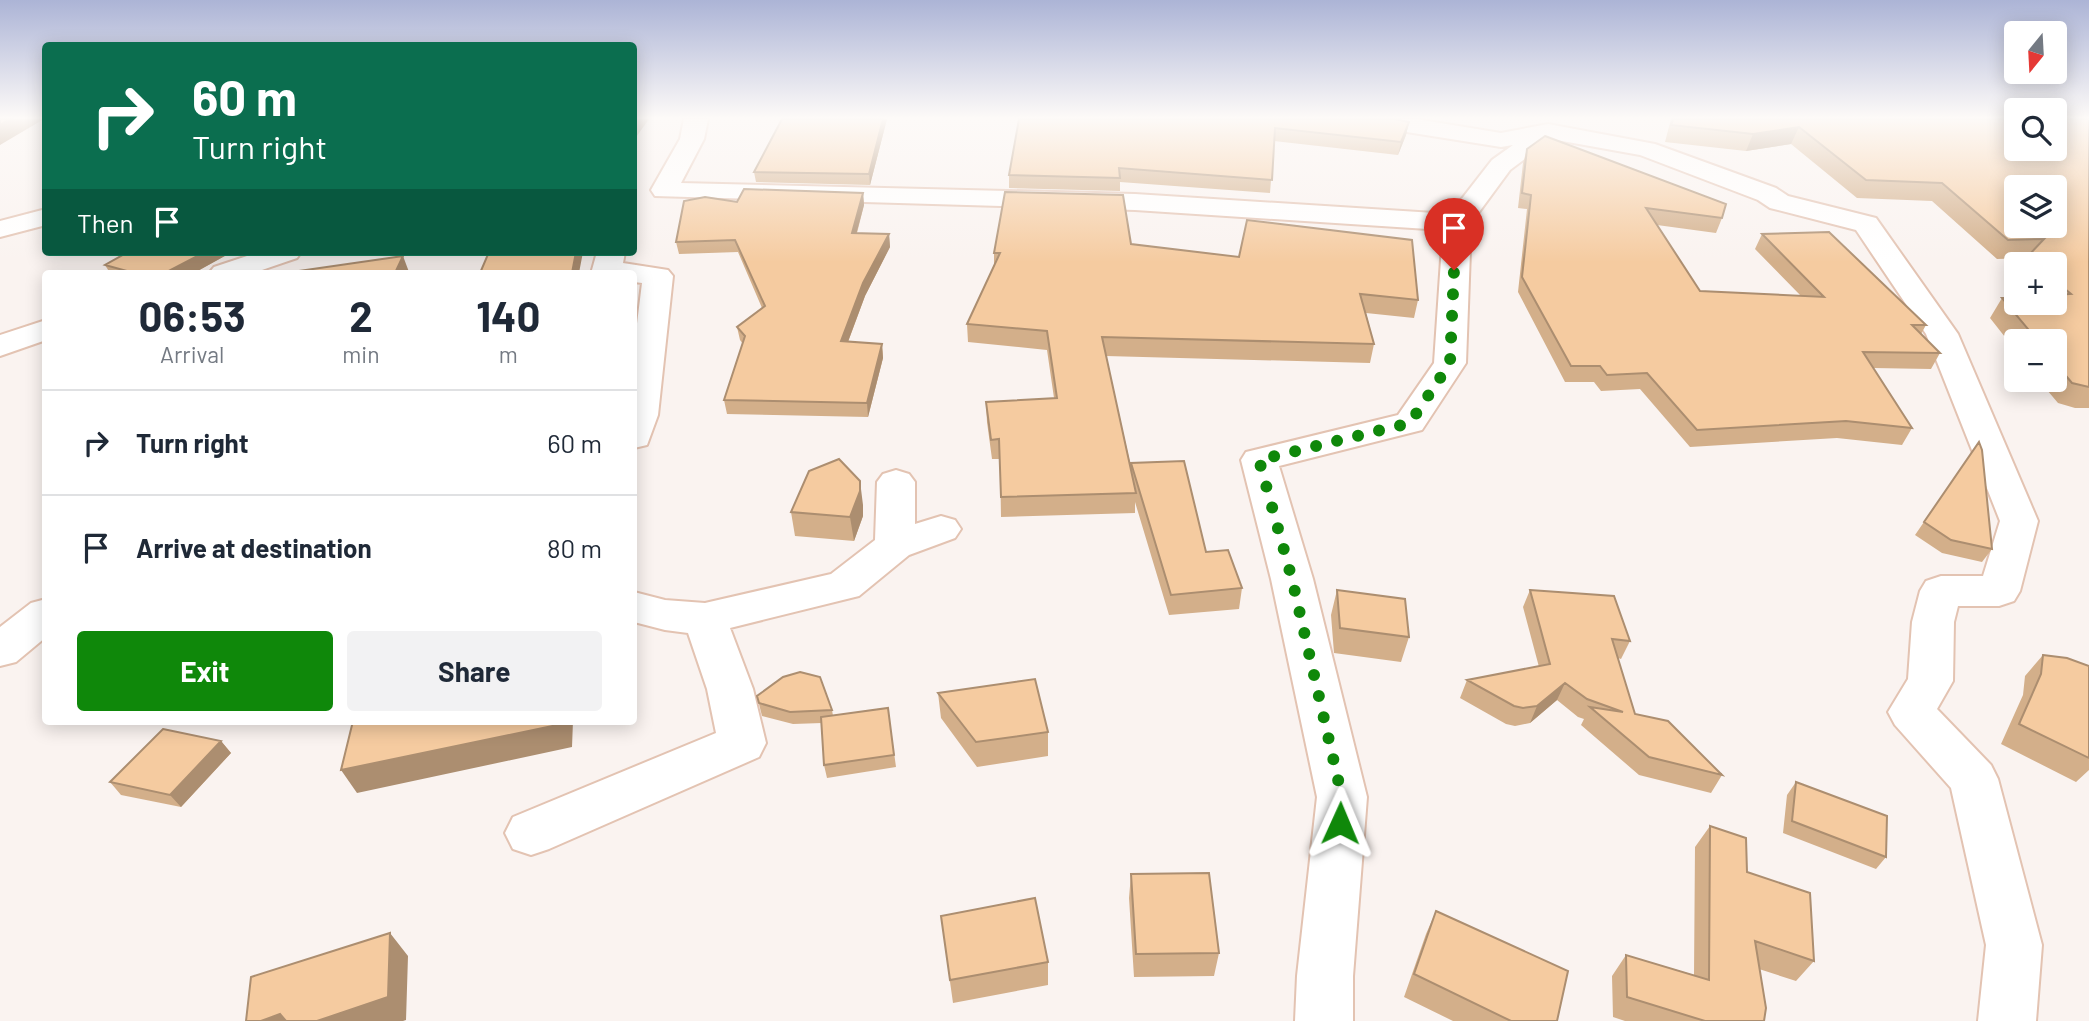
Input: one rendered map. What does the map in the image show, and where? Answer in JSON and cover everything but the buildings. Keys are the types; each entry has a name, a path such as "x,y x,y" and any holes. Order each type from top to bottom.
{"street":[{"path":"664,190 677,167"},
{"path":"1324,1021 1325,976 1342,797 1292,579 1259,460 1410,423 1450,363 1457,223 1500,167"},
{"path":"1693,167 1767,194 1779,202 1866,224 1942,334 2019,521 1999,591 1941,591 1933,622 1930,681 1911,712 1974,779 2014,945 2007,1021"},
{"path":"637,192 664,190 1135,202 1457,223"},
{"path":"0,229 42,219"},
{"path":"234,270 275,256"},
{"path":"637,273 658,276 641,362 641,415 637,428"},
{"path":"0,346 42,330"},
{"path":"895,545 896,482"},
{"path":"637,608 665,615 705,619 844,586 895,545 941,528"},
{"path":"0,650 42,617"},
{"path":"531,833 742,743 730,689 705,619"}],"route":[{"path":"1340,823 1342,797 1292,579 1259,460 1410,423 1450,363 1454,270"}]}
